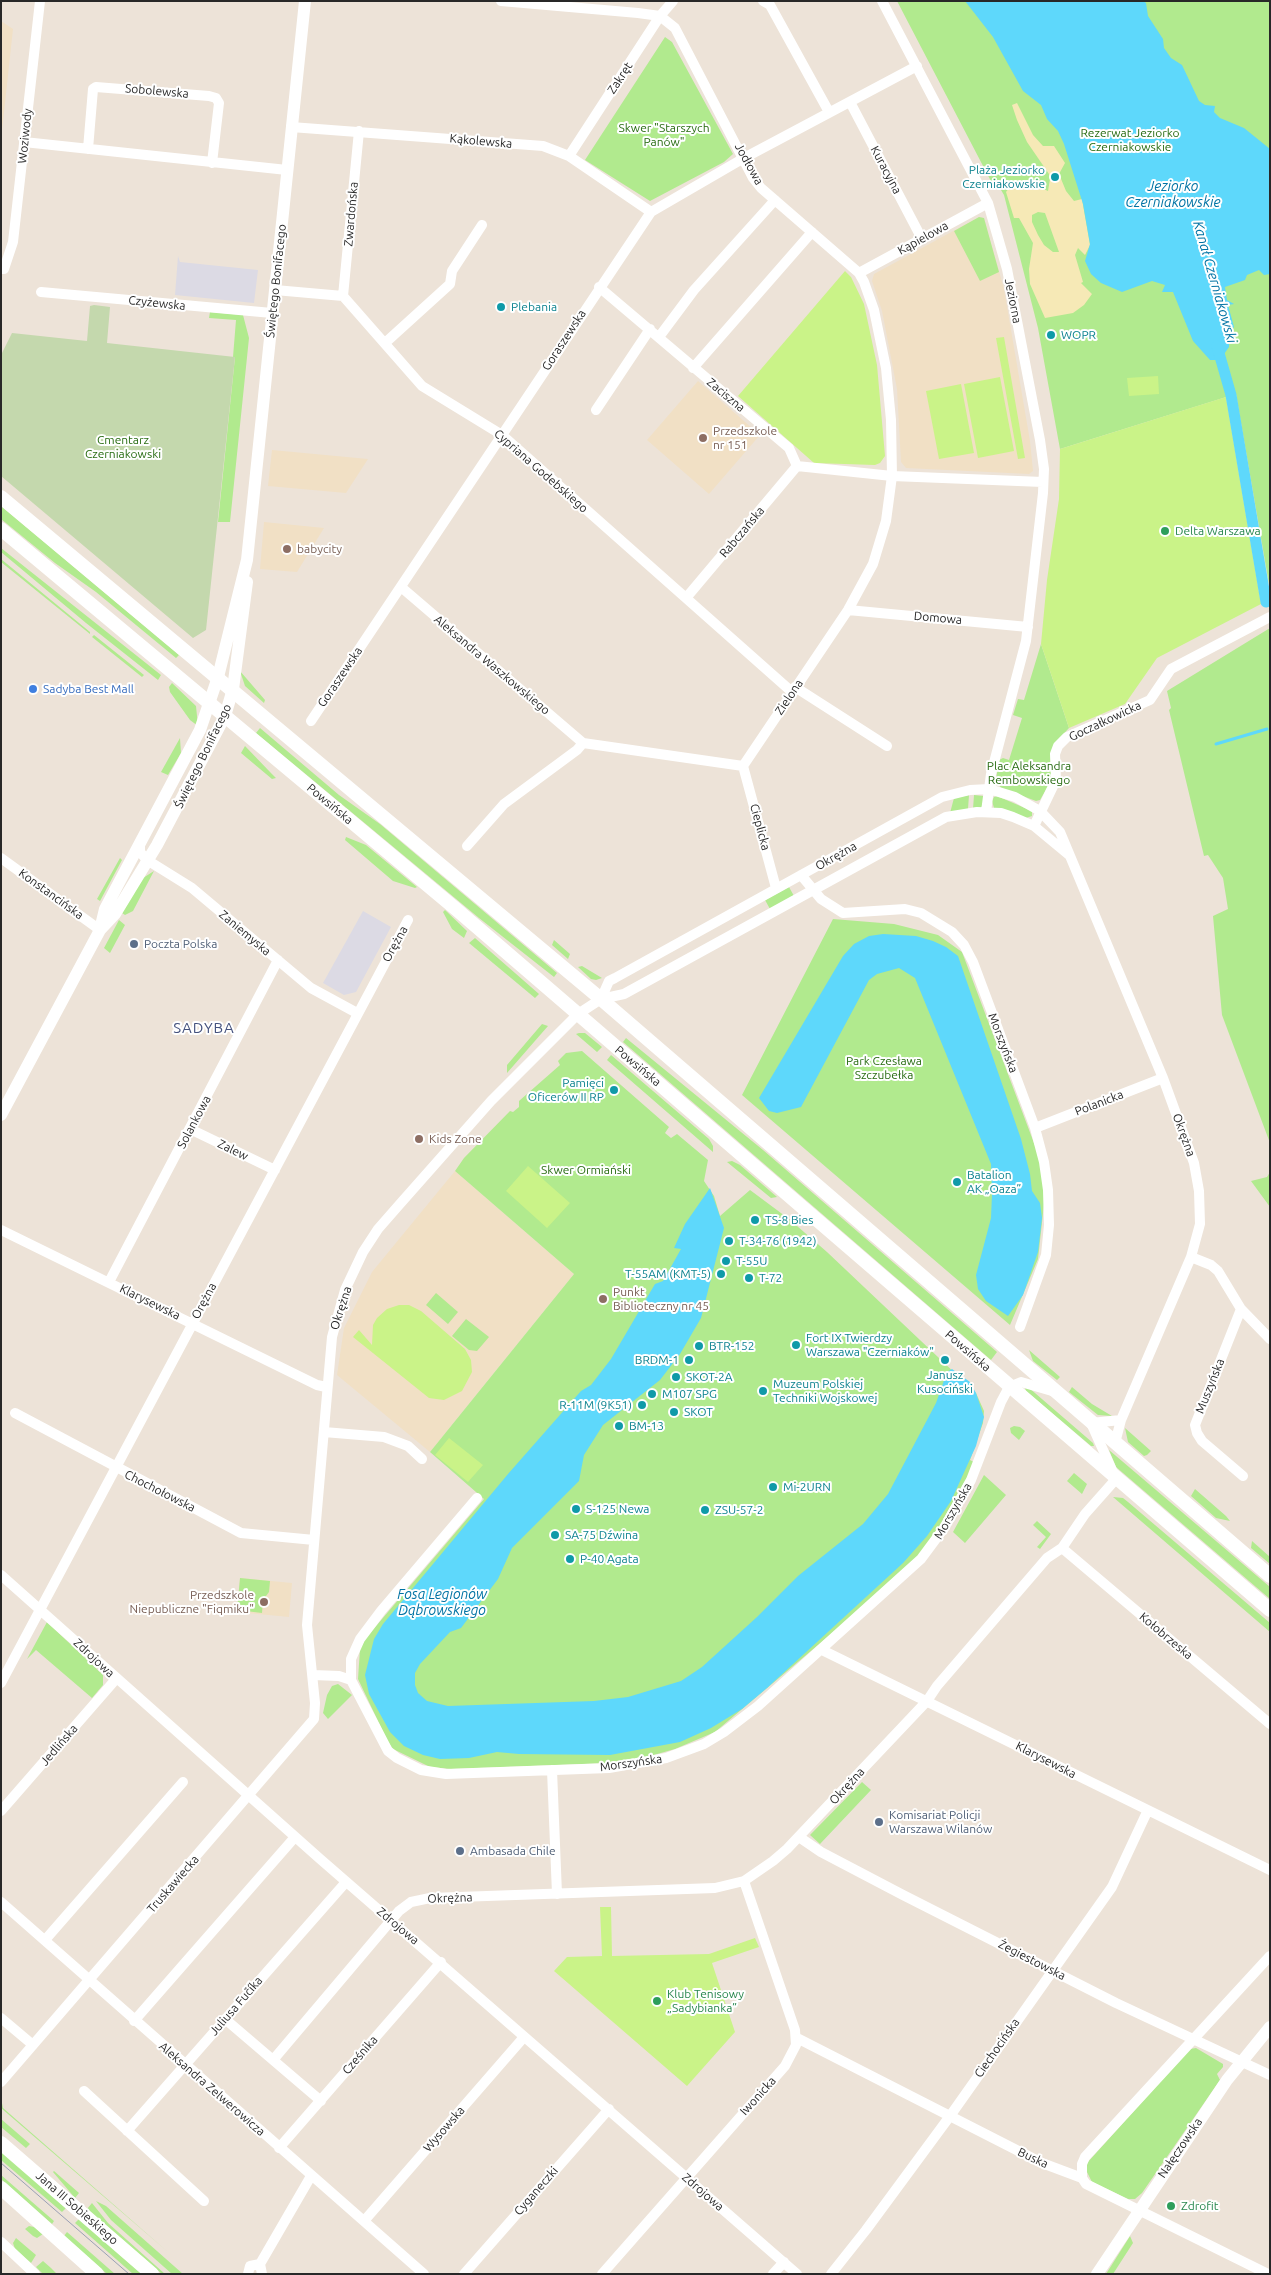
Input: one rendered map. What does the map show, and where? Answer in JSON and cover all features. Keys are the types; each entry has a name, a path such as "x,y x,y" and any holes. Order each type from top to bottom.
{"main road":[{"name":"Powsińska","path":"1,497 233,689 600,999 1270,1576"},
{"name":"Powsińska","path":"1,529 456,908 1009,1387 1270,1610"},
{"name":"Jana III Sobieskiego","path":"1,2143 152,2274"},
{"path":"1,2188 97,2274"}],"street":[{"name":"Woziwody","path":"3,269 13,242 40,1"},
{"name":"Świętego Bonifacego","path":"1,1115 100,930 105,909 200,730 218,677 247,560 305,1"},
{"path":"502,1 660,16"},
{"name":"Zakręt","path":"569,156 660,16 673,1"},
{"path":"763,1 770,5 829,112"},
{"name":"Jeziorna","path":"882,1 988,203 1009,279 1040,440 1043,482 1028,627"},
{"name":"Jodłowa","path":"660,16 675,28 753,178 775,200 859,273 869,294 886,368 891,420 892,476"},
{"name":"Goraszewska","path":"310,721 651,212 744,158 917,66"},
{"name":"Sobolewska","path":"88,149 93,89 96,87 209,96 216,98 219,103 212,163"},
{"name":"Kuracyjna","path":"850,102 922,239"},
{"name":"Kąkolewska","path":"292,127 543,146 569,156 651,212"},
{"name":"Zwardońska","path":"343,296 359,131"},
{"path":"24,142 287,170"},
{"path":"659,337 694,290 775,200"},
{"name":"Kąpielowa","path":"859,273 988,203"},
{"path":"385,342 450,284 452,271 482,225"},
{"path":"693,368 812,232"},
{"name":"Zaciszna","path":"599,287 789,448 797,466"},
{"path":"275,290 343,296"},
{"name":"Czyżewska","path":"41,292 272,313"},
{"name":"Cypriana Godebskiego","path":"343,296 422,386 502,435 686,598 794,689 887,746"},
{"path":"596,410 650,329"},
{"path":"797,466 892,476 1043,482"},
{"name":"Rabczańska","path":"686,598 797,466"},
{"name":"Zielona","path":"743,766 848,610 878,552 886,521 892,476"},
{"name":"Świętego Bonifacego","path":"100,930 115,914 147,860 225,716 233,689 249,569 247,560"},
{"name":"Aleksandra Waszkowskiego","path":"400,587 583,742"},
{"name":"Domowa","path":"848,610 1028,627"},
{"name":"Goczałkowicka","path":"1034,826 1056,780 1055,754 1058,746 1067,737 1150,700 1171,669 1270,617"},
{"path":"986,812 989,789 1023,658 1028,627"},
{"path":"468,846 504,804 577,750 583,742 743,766"},
{"name":"Cieplicka","path":"743,766 776,888"},
{"name":"Okrężna","path":"600,999 609,981 942,797 970,790 989,789 1015,797 1040,811 1060,832 1163,1078 1194,1163 1199,1191 1200,1224 1191,1257 1121,1420 1115,1443"},
{"name":"Okrężna","path":"313,1675 307,1625 324,1432 326,1387 332,1336 345,1290 363,1252 378,1229 490,1101 578,1014 600,999 624,994 946,817 964,813 986,812 1013,817 1034,826 1069,855"},
{"path":"140,846 140,852 147,860"},
{"name":"Konstancińska","path":"1,858 100,930"},
{"name":"Zaniemyska","path":"147,860 192,888 311,988 357,1013"},
{"name":"Morszyńska","path":"801,875 821,899 842,913 904,909 921,913 952,932 964,945 973,962 1035,1128 1047,1181 1049,1226 1046,1255 1020,1327"},
{"name":"Orężna","path":"1,1683 408,920"},
{"name":"Solankowa","path":"109,1282 278,960"},
{"name":"Polanicka","path":"1035,1128 1163,1078"},
{"name":"Zalew","path":"190,1129 275,1170"},
{"name":"Klarysewska","path":"1,1230 317,1385 326,1387"},
{"path":"1191,1257 1211,1265 1218,1271 1241,1308 1270,1339"},
{"name":"Muszyńska","path":"1241,1308 1196,1425 1197,1433 1202,1441 1243,1476"},
{"path":"1009,1387 1020,1382 1028,1382 1055,1392"},
{"name":"Morszyńska","path":"478,1498 381,1611 360,1639 350,1659 351,1680 388,1751 416,1767 433,1773 446,1774 628,1765 666,1758 704,1744 724,1732 758,1706 921,1559 934,1543 971,1480 1001,1402 1009,1387"},
{"name":"Chochołowska","path":"15,1413 241,1533 314,1540"},
{"path":"1116,1479 1091,1423 1121,1420"},
{"path":"324,1432 384,1437 408,1446 422,1459"},
{"name":"Okrężna","path":"273,2060 405,1905 419,1899 688,1890 715,1888 744,1881 773,1861 799,1836 927,1701 937,1686 1047,1558 1062,1548 1085,1514 1116,1479"},
{"name":"Kołobrzeska","path":"1062,1548 1270,1724"},
{"name":"Zdrojowa","path":"1,1575 346,1882 441,1962 524,2037 797,2274"},
{"name":"Klarysewska","path":"822,1650 1147,1812 1270,1870"},
{"path":"313,1675 339,1676 351,1680"},
{"name":"Truskawiecka","path":"1,2082 311,1724 316,1714 313,1675"},
{"name":"Jedlińska","path":"1,1811 116,1678"},
{"path":"552,1770 557,1894"},
{"path":"45,1940 183,1782"},
{"name":"Ciechocińska","path":"831,2274 950,2116 1112,1887 1147,1812"},
{"path":"134,2021 295,1836"},
{"name":"Żegiestowska","path":"799,1836 821,1852 1053,1971 1270,2075"},
{"path":"744,1881 797,2038"},
{"name":"Juliusa Fučíka","path":"127,2131 346,1882"},
{"name":"Aleksandra Zelwerowicza","path":"1,1902 134,2021 424,2274"},
{"path":"1082,2178 1082,2164 1085,2157 1270,1956"},
{"name":"Cześnika","path":"279,2148 441,1962"},
{"path":"1,2018 34,2045"},
{"path":"225,2019 321,2101"},
{"name":"Nałęczowska","path":"1097,2274 1138,2210 1241,2061 1270,2027"},
{"name":"Wysowska","path":"364,2221 524,2037"},
{"name":"Buska","path":"797,2038 1042,2163 1082,2178 1086,2184 1268,2274"},
{"name":"Iwonicka","path":"602,2274 785,2066 796,2046 797,2038"},
{"path":"84,2091 204,2201"},
{"name":"Cyganeczki","path":"464,2274 608,2109"},
{"path":"248,2274 250,2266 261,2269 311,2176"},
{"path":"1,2242 35,2274"},
{"path":"773,2274 784,2262"}],"shaded area":[{"path":"1,21 13,29 1,140"},
{"path":"979,217 984,218 1004,289 1030,441 1033,471 1029,474 906,468 901,462 897,389 882,311 872,281 874,274"},
{"path":"178,256 180,262 258,270 254,303 175,295"},
{"name":"Przedszkole nr 151","path":"698,381 760,435 709,494 647,440"},
{"path":"272,450 368,459 346,493 268,486"},
{"name":"babycity","path":"264,522 324,528 297,572 260,569"},
{"path":"363,911 391,927 356,992 344,995 323,983"},
{"path":"455,1171 574,1274 430,1452 337,1375 344,1328 372,1272"},
{"name":"Przedszkole Niepubliczne \"Fiqmiku\"","path":"240,1578 292,1583 289,1617 237,1612"}],"green space":[{"name":"Rezerwat Jeziorko Czerniakowskie","path":"897,1 1270,1 1270,590 1236,394 1060,449 1038,328 1004,195 1001,190 994,187"},
{"name":"Skwer \"Starszych Panów\"","path":"665,37 672,42 733,154 724,162 650,201 585,160"},
{"path":"979,217 984,218 999,272 980,281 954,231"},
{"path":"845,271 851,277 864,304 877,365 885,456 880,463 875,465 814,463 738,396"},
{"name":"Cmentarz Czerniakowski","path":"90,306 110,307 107,343 235,357 206,630 193,638 1,476 1,355 12,333 87,341"},
{"path":"210,312 243,315 249,338 230,522 218,522 235,357 233,357 236,320 209,318"},
{"path":"1004,337 1025,458 1018,459 996,338"},
{"path":"1158,376 1159,394 1129,396 1127,378"},
{"path":"1000,377 1014,451 978,458 964,384"},
{"path":"961,384 974,453 939,459 926,391"},
{"path":"1226,397 1261,604 1157,658 1125,704 1069,728 1041,644 1047,580 1059,499 1060,449"},
{"path":"1,506 179,655 176,658 96,592 55,563 1,519"},
{"path":"1,548 161,675 158,680 1,552"},
{"path":"1,559 90,632 90,634 1,562"},
{"path":"1270,628 1270,1143 1222,1015 1213,916 1228,909 1223,878 1208,855 1204,856 1169,710 1171,708 1167,691"},
{"path":"94,635 144,675 142,677 92,637"},
{"name":"Plac Aleksandra Rembowskiego","path":"1041,644 1069,728 1055,743 1051,781 1040,800 1036,801 1001,788 996,780 999,760 1003,758 1009,760 1022,718 1013,715 1018,699 1024,700"},
{"path":"240,671 265,700 264,703 245,686"},
{"path":"172,683 196,706 198,726 190,720 170,692 169,687"},
{"path":"260,728 339,795 380,824 557,973 554,977 479,918 256,733"},
{"path":"180,738 181,753 168,775 161,772"},
{"path":"245,746 276,778 272,779 241,753"},
{"path":"969,795 968,809 950,813 954,798"},
{"path":"974,795 983,796 984,802 981,808 973,809"},
{"path":"997,796 1032,811 1032,816 1026,818 994,808 992,801"},
{"path":"346,837 366,845 417,887 393,881 345,840"},
{"path":"120,858 122,860 100,901 97,899"},
{"path":"154,871 133,911 125,915 122,913 143,878"},
{"path":"789,887 794,896 770,909 765,900"},
{"path":"445,910 467,931 464,938 452,929 443,912"},
{"name":"Park Czesława Szczubełka","path":"833,919 894,924 938,935 962,952 1040,1159 1045,1195 1038,1259 1010,1325 742,1095"},
{"path":"119,920 125,925 110,953 104,948"},
{"path":"475,938 539,994 535,998 469,943"},
{"path":"554,940 570,954 568,959 552,945"},
{"path":"582,966 602,978 591,979 578,967"},
{"path":"542,1024 548,1026 507,1073 507,1065"},
{"path":"585,1033 602,1047 597,1052 576,1034"},
{"path":"626,1038 763,1150 997,1352 991,1360 623,1042"},
{"name":"Skwer Ormiański","path":"582,1051 669,1127 665,1133 671,1138 677,1134 708,1160 704,1181 714,1196 720,1216 750,1190 789,1219 827,1252 976,1393 984,1411 983,1423 970,1460 974,1462 971,1470 943,1522 916,1559 850,1618 715,1732 675,1749 643,1758 611,1763 451,1769 430,1767 393,1749 388,1742 358,1679 360,1649 365,1639 484,1499 430,1452 574,1274 455,1171 464,1158 510,1111 513,1112 519,1107 519,1101 560,1065 558,1061 566,1053"},
{"path":"611,1055 709,1139 713,1146 713,1152 607,1060"},
{"path":"732,1161 740,1165 777,1197 771,1198 727,1162"},
{"path":"528,1166 570,1203 547,1228 506,1191"},
{"path":"1270,1172 1270,1207 1251,1181 1267,1177"},
{"path":"436,1293 458,1312 448,1324 426,1305"},
{"path":"399,1305 409,1305 421,1311 465,1349 471,1360 472,1372 462,1391 444,1400 429,1398 353,1337 359,1330 372,1345 373,1325 377,1318 387,1309"},
{"path":"466,1319 489,1337 477,1351 469,1350 452,1336"},
{"path":"1029,1350 1060,1377 1057,1380 1033,1361"},
{"path":"1028,1387 1093,1443 1094,1446 1091,1446 1026,1391 1025,1388"},
{"path":"1072,1387 1092,1404 1112,1416 1098,1415 1069,1392"},
{"path":"1014,1426 1020,1427 1025,1431 1019,1440 1011,1433 1010,1428"},
{"path":"1125,1428 1151,1451 1147,1455 1144,1456 1128,1442"},
{"path":"449,1438 483,1465 468,1482 435,1455"},
{"path":"1109,1450 1270,1587 1270,1599 1116,1467"},
{"path":"1074,1473 1087,1484 1082,1494 1067,1481"},
{"path":"984,1475 1006,1495 965,1543 953,1532"},
{"path":"1195,1489 1230,1521 1216,1518 1191,1496"},
{"path":"1113,1497 1123,1498 1128,1502 1270,1623 1270,1632"},
{"path":"1037,1521 1051,1534 1040,1549 1037,1547 1046,1537 1033,1525"},
{"path":"1252,1541 1270,1557 1270,1564 1251,1548"},
{"path":"240,1578 270,1581 269,1592 263,1600 262,1613 237,1610"},
{"path":"47,1622 103,1675 103,1685 92,1698 36,1650 27,1659"},
{"path":"338,1684 352,1695 328,1719 323,1713 327,1695 332,1686"},
{"path":"862,1782 871,1790 820,1844 810,1835"},
{"name":"Klub Tenisowy „Sadybianka”","path":"600,1907 611,1907 612,1956 709,1954 755,1938 759,1947 712,1963 735,2032 687,2086 554,1971 567,1957 602,1956"},
{"path":"1196,2048 1223,2064 1223,2067 1217,2074 1220,2080 1142,2193 1135,2199 1128,2199 1092,2182 1086,2170 1087,2163 1190,2049"},
{"path":"1,2098 3,2108 168,2252 1,2108"},
{"path":"1,2119 30,2144 26,2148 1,2127"},
{"path":"1,2151 66,2208 62,2212 1,2160"},
{"path":"53,2172 79,2193 75,2198"},
{"path":"1,2175 54,2221 52,2224 1,2179"},
{"path":"96,2201 106,2206 183,2274 172,2274 111,2220"},
{"path":"92,2203 108,2223 165,2274 162,2274 87,2209"},
{"path":"79,2219 142,2274 133,2274 75,2223"},
{"path":"29,2226 34,2227 43,2234 37,2238 33,2236 25,2229"},
{"path":"67,2232 115,2274 107,2274 64,2236"},
{"path":"1130,2236 1133,2243 1113,2274 1106,2274"},
{"path":"16,2238 36,2255 31,2263 15,2249 13,2243"},
{"path":"43,2261 57,2274 43,2274 36,2267"}],"sand":[{"path":"1017,103 1033,135 1043,146 1054,146 1065,163 1059,174 1066,191 1074,201 1082,199 1090,245 1085,255 1078,248 1075,255 1083,282 1081,283 1092,294 1084,305 1073,313 1045,318 1030,284 1029,269 1033,243 1019,218 1014,218 1006,192 1012,184 1032,179 1037,186 1048,191 1050,179 1049,174 1027,142 1012,105","holes":["1038,212 1045,213 1059,252 1053,252 1044,245 1032,222 1032,215"]}],"water":[{"name":"Jeziorko Czerniakowskie","path":"965,1 1143,1 1146,3 1148,16 1163,39 1164,48 1171,58 1182,65 1199,101 1205,105 1215,106 1214,112 1220,118 1244,128 1270,149 1270,274 1264,275 1259,270 1247,275 1245,280 1225,287 1227,300 1234,304 1228,305 1234,327 1230,331 1229,347 1220,360 1210,360 1193,341 1173,292 1162,292 1165,285 1152,281 1122,292 1101,283 1091,274 1085,261 1090,244 1083,204 1058,131 1047,119 1041,105 1023,91 993,37"},
{"path":"883,934 916,936 946,947 958,956 1021,1139 1030,1174 1032,1191 1040,1203 1042,1218 1038,1252 1023,1295 1008,1316 986,1301 978,1289 976,1275 991,1218 991,1164 915,978 899,968 877,974 869,980 801,1107 777,1113 769,1111 759,1098 843,956 854,944 869,936"},
{"name":"Fosa Legionów Dąbrowskiego","path":"710,1188 724,1228 701,1318 680,1354 660,1380 603,1425 584,1455 579,1481 512,1548 498,1579 461,1628 450,1632 420,1664 415,1673 415,1685 418,1693 427,1701 448,1706 594,1701 628,1697 681,1681 702,1667 757,1617 798,1576 863,1524 888,1494 936,1403 947,1372 952,1369 970,1382 984,1417 976,1446 951,1501 927,1536 903,1563 767,1688 742,1709 711,1728 680,1742 610,1755 497,1752 469,1758 440,1759 423,1755 404,1746 390,1732 369,1694 365,1675 374,1639 383,1624 508,1474 581,1391 591,1385 611,1359 655,1284 663,1281 681,1249 674,1248 685,1224"}],"waterway":[{"name":"Kanał Czerniakowski","path":"1217,346 1231,395 1266,602"},
{"path":"1216,744 1267,729"}],"tram line":[{"path":"1,2163 129,2274"}],"place":[{"name":"Plaża Jeziorko Czerniakowskie","path":"1055,177"},
{"name":"Plebania","path":"501,307"},
{"name":"WOPR","path":"1051,335"},
{"name":"Przedszkole nr 151","path":"703,438"},
{"name":"Delta Warszawa","path":"1165,531"},
{"name":"babycity","path":"287,549"},
{"name":"Sadyba Best Mall","path":"33,689"},
{"name":"Poczta Polska","path":"134,944"},
{"name":"Pamięci Oficerów II RP","path":"614,1090"},
{"name":"Kids Zone","path":"419,1139"},
{"name":"Batalion AK „Oaza”","path":"957,1182"},
{"name":"TS-8 Bies","path":"755,1220"},
{"name":"T-34-76 (1942)","path":"729,1241"},
{"name":"T-55U","path":"726,1261"},
{"name":"T-55AM (KMT-5)","path":"721,1274"},
{"name":"T-72","path":"749,1278"},
{"name":"Punkt Biblioteczny nr 45","path":"603,1299"},
{"name":"Fort IX Twierdzy Warszawa \"Czerniaków\"","path":"796,1345"},
{"name":"BTR-152","path":"699,1346"},
{"name":"BRDM-1","path":"689,1360"},
{"name":"Janusz Kusociński","path":"945,1360"},
{"name":"SKOT-2A","path":"676,1377"},
{"name":"Muzeum Polskiej Techniki Wojskowej","path":"763,1391"},
{"name":"M107 SPG","path":"652,1394"},
{"name":"R-11M (9K51)","path":"642,1405"},
{"name":"SKOT","path":"674,1412"},
{"name":"BM-13","path":"619,1426"},
{"name":"Mi-2URN","path":"773,1487"},
{"name":"S-125 Newa","path":"576,1509"},
{"name":"ZSU-57-2","path":"705,1510"},
{"name":"SA-75 Dźwina","path":"555,1535"},
{"name":"P-40 Agata","path":"570,1559"},
{"name":"Przedszkole Niepubliczne \"Fiqmiku\"","path":"264,1602"},
{"name":"Komisariat Policji Warszawa Wilanów","path":"879,1822"},
{"name":"Ambasada Chile","path":"460,1851"},
{"name":"Klub Tenisowy „Sadybianka”","path":"657,2001"},
{"name":"Zdrofit","path":"1171,2206"}],"district":[{"name":"SADYBA","path":"204,1028"}]}
